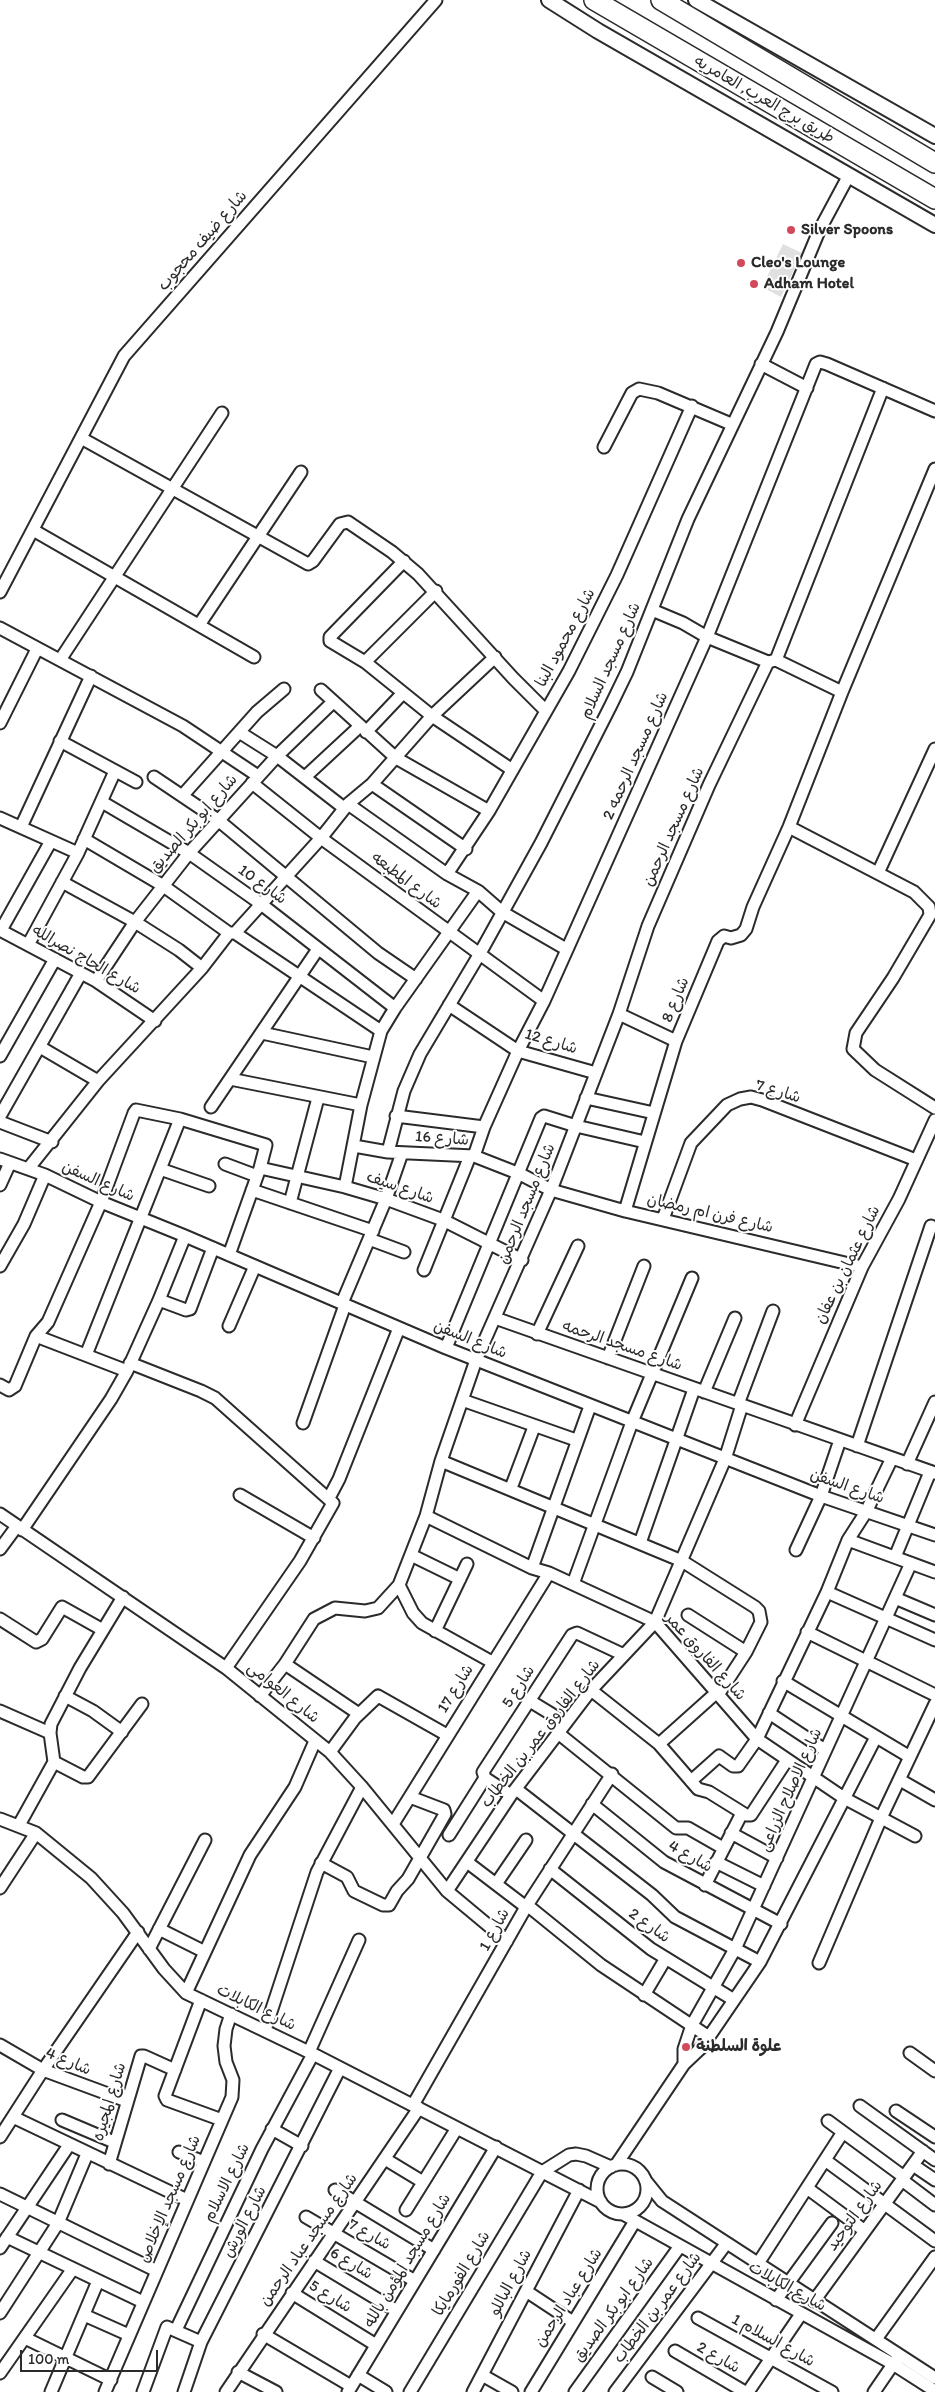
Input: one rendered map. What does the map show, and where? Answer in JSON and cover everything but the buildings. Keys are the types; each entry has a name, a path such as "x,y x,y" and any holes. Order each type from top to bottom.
{"highway":[{"name":"طريق برج العرب, العامريه","path":"594,0 935,199"},
{"name":"طريق برج العرب, العامريه","path":"661,0 935,163"}],"street":[{"name":"شارع ضيف محجوب","path":"0,592 124,356 436,0"},
{"path":"548,0 598,31 935,225"},
{"path":"696,0 935,136"},
{"name":"شارع مسجد السلام","path":"388,1152 396,1116 420,1054 541,843 611,705 652,610 688,518 761,364 819,231 849,175"},
{"name":"شارع مسجد الرحمه 2","path":"472,1156 518,1051 544,1001 707,637 816,364 823,363 883,388"},
{"path":"761,364 807,388"},
{"path":"883,388 935,411"},
{"name":"شارع مسجد الرحمن","path":"260,1696 285,1664 314,1619 335,1608 366,1610 378,1608 399,1585 426,1516 441,1461 476,1360 522,1260 551,1190 619,1014 648,926 710,785 772,661 883,388"},
{"path":"604,447 632,393 636,390 651,391 692,406 731,424"},
{"name":"شارع محمود البنا","path":"447,874 466,849 546,711 614,580 692,406"},
{"path":"60,660 114,576 174,489 222,413"},
{"path":"81,438 308,564 313,561 340,524 346,521 404,561 436,591 546,711"},
{"name":"شارع 8","path":"625,1211 676,1041 718,941 724,936 735,937 745,932 753,908 935,469"},
{"path":"199,625 301,472"},
{"path":"33,530 254,657"},
{"path":"404,561 330,639 331,642 365,662 402,694 432,716 511,769"},
{"path":"365,662 436,591"},
{"path":"652,610 684,623 707,637 772,661 842,692"},
{"name":"شارع المطبعه","path":"0,628 183,726 221,751 321,838 449,934 544,1001"},
{"path":"0,723 37,648"},
{"path":"28,1169 52,1142 98,1081 321,838 346,806 372,784 432,716 495,656"},
{"path":"21,827 91,676"},
{"path":"182,796 239,732 284,689"},
{"path":"321,690 396,758 489,811"},
{"path":"305,777 402,694"},
{"name":"شارع ابو بكر الصديق","path":"96,981 135,922 162,885 189,853 255,779 333,702"},
{"path":"239,732 277,756 346,806 447,874 478,891 502,912 566,949"},
{"path":"60,741 136,782"},
{"path":"878,873 935,749"},
{"path":"28,945 78,853 115,771"},
{"path":"154,777 218,820 386,959 416,979"},
{"path":"372,784 466,849"},
{"name":"شارع 10","path":"102,802 189,853 261,904 395,1008"},
{"path":"0,818 78,853"},
{"path":"788,827 921,896 929,907 930,915 893,978 856,1033 853,1049 875,1070 935,1108"},
{"path":"84,839 162,885 380,1031"},
{"path":"0,930 51,841"},
{"path":"62,882 135,922 174,946 202,968"},
{"path":"345,1187 361,1105 380,1031 478,891"},
{"name":"شارع الحاج نصرالله","path":"0,930 96,981 155,1021"},
{"path":"211,1107 318,949"},
{"path":"0,1056 55,959"},
{"path":"0,1116 81,973"},
{"name":"شارع 12","path":"449,1005 518,1051 596,1073"},
{"path":"619,1014 676,1041"},
{"path":"262,1032 373,1057"},
{"path":"40,1047 98,1081"},
{"path":"230,1079 318,1098 361,1105"},
{"name":"شارع 7","path":"663,1220 691,1143 727,1105 740,1099 751,1097 762,1100 916,1160"},
{"path":"290,1203 318,1098"},
{"path":"586,1098 654,1113"},
{"path":"0,1385 9,1390 15,1386 36,1336 48,1322 101,1202 135,1111 180,1119 266,1145 267,1148 259,1172 229,1255"},
{"path":"396,1116 484,1127"},
{"path":"446,1348 520,1174 541,1118 544,1116 576,1126 645,1142"},
{"path":"86,1355 180,1119"},
{"name":"شارع عثمان بن عفان","path":"795,1426 862,1267 899,1199 935,1120"},
{"path":"0,1122 52,1142"},
{"name":"شارع 16","path":"354,1146 388,1152 472,1156 520,1174 551,1190"},
{"path":"303,1423 344,1304 386,1199 402,1153"},
{"path":"424,1270 443,1220 472,1156"},
{"path":"0,1184 5,1161"},
{"name":"شارع السفن","path":"5,1161 28,1169 101,1202 446,1348 590,1406 821,1496 935,1535"},
{"name":"شارع سيف","path":"225,1164 259,1172 298,1176 386,1199 443,1220 522,1260"},
{"path":"160,1169 208,1186"},
{"path":"0,1266 24,1224 44,1176"},
{"path":"252,1190 371,1235 404,1252"},
{"name":"شارع فرن ام رمضان","path":"551,1190 625,1211 862,1267"},
{"path":"857,1446 931,1226"},
{"path":"0,1549 20,1528 111,1399 129,1367 185,1236"},
{"path":"537,1334 578,1246"},
{"path":"159,1300 186,1310 190,1309 213,1248"},
{"path":"229,1326 255,1266"},
{"path":"608,1358 644,1266"},
{"path":"573,1584 632,1422 654,1374 692,1278"},
{"path":"740,1405 774,1311"},
{"name":"شارع مسجد الرحمه","path":"495,1318 795,1426 932,1472"},
{"path":"640,1543 676,1440 735,1318"},
{"path":"329,1498 339,1479 400,1328"},
{"path":"36,1336 86,1355 201,1391 215,1398 333,1503 333,1507 314,1538 226,1668"},
{"path":"462,1400 534,1427 576,1440"},
{"path":"907,1464 935,1402"},
{"name":"شارع الفاروق عمر بن الخطاب","path":"447,1891 514,1792 591,1690 655,1622 725,1459 740,1405"},
{"path":"532,1568 576,1440 590,1406"},
{"path":"511,1488 534,1427"},
{"path":"796,1550 821,1496 840,1440"},
{"path":"691,1781 719,1756 733,1766 738,1766 757,1739 827,1592 848,1540 866,1512 892,1458"},
{"path":"441,1461 511,1488 682,1560 759,1611 761,1622 746,1652 717,1694 659,1744"},
{"path":"895,1557 932,1472"},
{"path":"240,1495 314,1538"},
{"name":"شارع العوامى","path":"0,1514 226,1668 330,1752 362,1787 447,1891 507,1941"},
{"name":"شارع الفاروق عمر","path":"426,1516 532,1568 549,1573 655,1622 757,1739 844,1798 915,1836"},
{"path":"848,1540 935,1572"},
{"path":"411,1555 460,1578"},
{"name":"شارع الاصلاح الزراعى","path":"684,2064 684,2050 692,2025 735,1949 812,1776 842,1716 911,1563"},
{"path":"435,1631 467,1564"},
{"name":"شارع 17","path":"393,1824 549,1573"},
{"path":"399,1585 413,1613 422,1624 492,1662"},
{"path":"827,1592 935,1640"},
{"path":"19,1825 54,1762 50,1733 51,1724 65,1696 123,1597"},
{"path":"895,1598 935,1616"},
{"path":"0,1618 36,1642 42,1639 62,1607 103,1630"},
{"path":"688,1615 746,1652"},
{"path":"807,1632 935,1696"},
{"name":"شارع 5","path":"485,1778 483,1772 574,1634 624,1655"},
{"path":"285,1664 359,1714"},
{"path":"783,1681 910,1757"},
{"path":"591,1690 659,1744 698,1789 709,1792 746,1815 751,1815 787,1760"},
{"path":"65,1696 93,1711 122,1732"},
{"path":"330,1752 359,1714 378,1696 447,1735"},
{"path":"530,1700 566,1724"},
{"path":"54,1762 83,1777 88,1777 142,1704"},
{"path":"819,1963 881,1818 935,1704"},
{"path":"0,1711 50,1733"},
{"path":"769,1713 826,1750"},
{"path":"558,1733 612,1774 676,1828 688,1828 724,1848"},
{"path":"542,2172 569,2156 576,2154 614,2166 634,2167 645,2180 647,2192 643,2203 634,2211 622,2214 608,2210 601,2202 598,2185 602,2174 614,2166 684,2064 709,2037 760,1962 876,1736"},
{"path":"186,1993 250,1855 295,1786 316,1741"},
{"name":"شارع 1","path":"417,2107 527,1906 612,1774"},
{"path":"449,1835 485,1778 514,1792 573,1834 652,1895 675,1917 760,1962"},
{"path":"900,1780 935,1800"},
{"path":"265,2030 321,1863 362,1787"},
{"path":"321,1863 347,1876 354,1891 385,1906 389,1905 396,1891 408,1879 445,1811 410,1797"},
{"name":"شارع 4","path":"592,1804 664,1862 781,1924"},
{"path":"705,1884 742,1812"},
{"name":"شارع الكابلات","path":"0,1819 36,1833 91,1878 138,1932 149,1949 186,1993 265,2030 496,2146 601,2202"},
{"path":"0,1888 36,1833"},
{"path":"731,1833 777,1858"},
{"path":"149,1949 206,1840"},
{"path":"496,1884 526,1840"},
{"path":"467,1862 527,1906 587,1954 644,1995 709,2037"},
{"path":"716,1862 764,1886"},
{"name":"شارع 2","path":"550,1869 638,1939 734,2000"},
{"path":"159,1929 205,1952"},
{"path":"0,2137 43,2070 138,1932"},
{"name":"شارع الاسلام","path":"176,2330 272,2128 311,2053 359,1940"},
{"path":"644,1995 666,1958"},
{"path":"201,2000 165,2096 167,2100 222,2120"},
{"name":"شارع مسجد الإخلاص","path":"105,2392 234,2088 226,2062 224,2046 226,2029 231,2014"},
{"name":"شارع 4","path":"0,2045 43,2070 127,2101"},
{"path":"910,2053 935,2072"},
{"name":"شارع المجيره","path":"109,2164 114,2142 142,2056 175,2070"},
{"name":"شارع الورش","path":"184,2392 201,2342 340,2068"},
{"path":"860,2106 935,2160"},
{"name":"شارع مسجد عباد الرحمن","path":"226,2392 263,2334 385,2159 417,2107"},
{"path":"896,2111 935,2137"},
{"path":"14,2117 87,2154 187,2200"},
{"path":"62,2120 114,2142"},
{"path":"828,2121 935,2205"},
{"path":"272,2128 302,2146"},
{"path":"406,2210 457,2128"},
{"path":"757,2265 843,2132"},
{"path":"0,2248 69,2145"},
{"name":"شارع مسجد المؤمن بالله","path":"350,2389 496,2146"},
{"name":"شارع التوحيد","path":"814,2301 923,2151"},
{"path":"179,2152 204,2162"},
{"path":"0,2313 40,2254 58,2223 87,2154"},
{"path":"385,2159 423,2182"},
{"path":"825,2160 935,2242"},
{"path":"913,2165 935,2180"},
{"name":"شارع الفورمايكا","path":"410,2392 542,2172"},
{"name":"شارع الكابلات","path":"645,2180 662,2201 757,2265 900,2354 932,2387"},
{"path":"807,2188 865,2231"},
{"path":"335,2190 434,2250"},
{"name":"شارع الباللو","path":"473,2392 579,2190"},
{"path":"0,2194 156,2271"},
{"name":"شارع الكابلات","path":"622,2214 932,2387"},
{"name":"شارع 7","path":"306,2217 415,2281"},
{"name":"شارع عباد الرحمن","path":"531,2392 636,2221"},
{"path":"776,2300 832,2222"},
{"path":"8,2237 72,2270 144,2302"},
{"name":"شارع عمر بن الخطاب","path":"616,2392 726,2244"},
{"name":"شارع ابو بكر الصديق","path":"575,2392 680,2246"},
{"path":"876,2339 935,2257"},
{"name":"شارع 6","path":"314,2261 397,2311"},
{"path":"0,2373 72,2270"},
{"path":"51,2392 98,2281"},
{"path":"526,2291 573,2322"},
{"name":"شارع 5","path":"292,2293 376,2345"},
{"path":"747,2392 801,2314"},
{"path":"84,2315 129,2335"},
{"name":"شارع السلام 1","path":"698,2318 832,2392"},
{"path":"143,2392 166,2328 176,2330 201,2342"},
{"path":"263,2334 350,2389"},
{"path":"25,2338 110,2380"},
{"name":"شارع 2","path":"675,2351 747,2392"},
{"path":"874,2392 900,2354"},
{"path":"238,2372 276,2392"},
{"path":"358,2375 386,2392"},
{"path":"482,2375 512,2392"},
{"path":"652,2376 662,2388 677,2392"}],"shaded area":[{"path":"783,244 802,253 781,297 762,287"}],"place":[{"name":"Silver Spoons","path":"791,230"},
{"name":"Cleo's Lounge","path":"741,263"},
{"name":"Adham Hotel","path":"754,284"},
{"name":"علوة السلطنة","path":"686,2047"}]}
